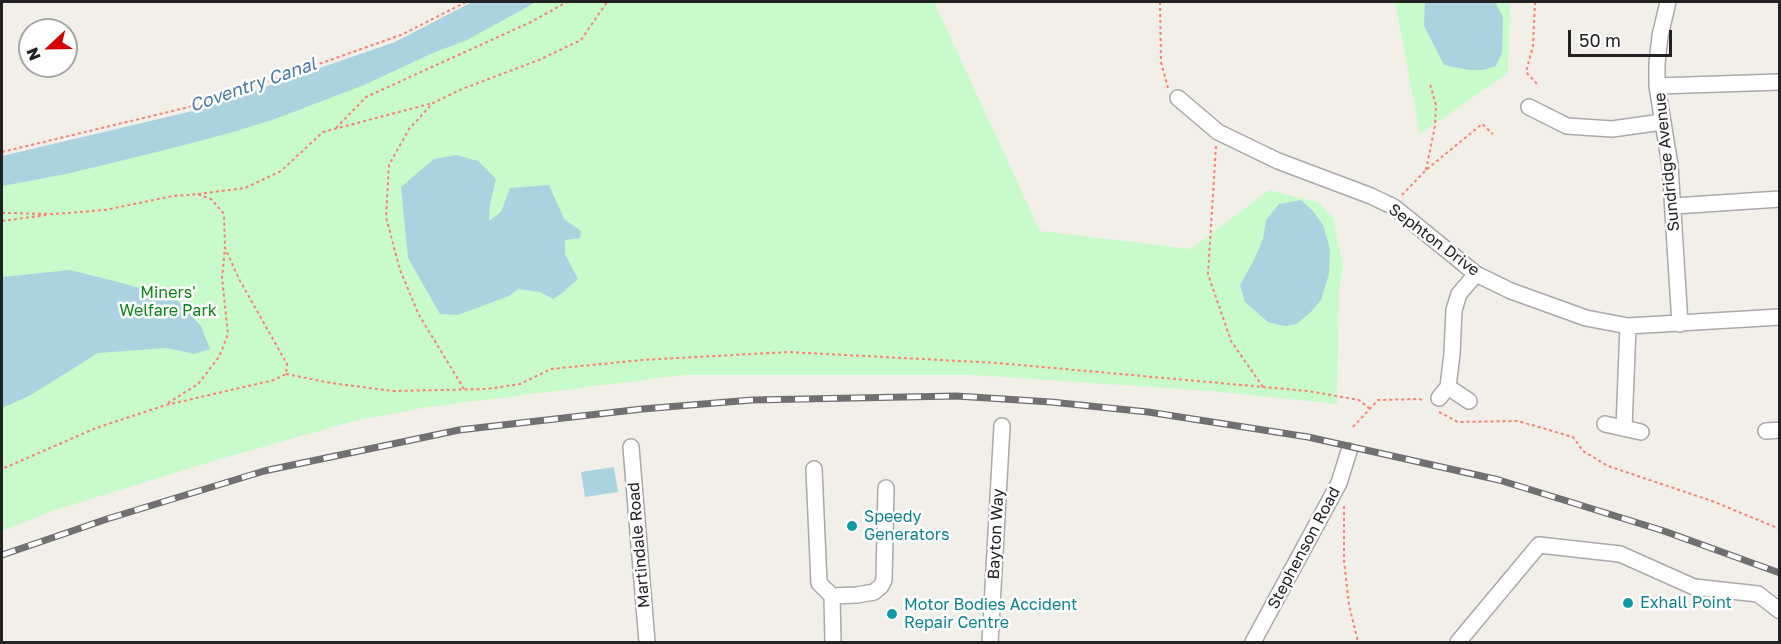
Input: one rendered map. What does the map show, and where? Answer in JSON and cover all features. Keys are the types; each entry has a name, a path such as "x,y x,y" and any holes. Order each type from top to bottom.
{"street":[{"path":"1657,86 1660,36 1668,2"},
{"name":"Sundridge Avenue","path":"1680,324 1674,206 1657,86 1779,82"},
{"name":"Sephton Drive","path":"1174,96 1218,132 1278,161 1394,207 1476,274 1511,291 1586,318 1628,326 1779,317"},
{"path":"1529,107 1567,126 1612,129 1662,122"},
{"path":"1674,206 1779,199"},
{"path":"1469,401 1438,400 1452,354 1454,310 1459,294 1476,274"},
{"path":"1624,428 1628,326"},
{"path":"1605,424 1641,432"},
{"name":"Bayton Way","path":"990,642 1002,426"},
{"name":"Martindale Road","path":"631,447 647,642"},
{"name":"Stephenson Road","path":"1253,642 1339,483 1349,451"},
{"path":"814,469 819,583 832,596 833,642"},
{"path":"832,596 874,592 881,586 884,580 886,488"},
{"path":"1458,642 1539,545 1620,554 1695,587 1758,594 1779,611"}],"path":[{"path":"2,152 214,101 401,36 466,2"},
{"path":"336,128 366,97 531,22 567,2"},
{"path":"2,221 105,210 173,196 244,188 281,171 323,132 434,103 462,89 539,60 581,40 607,2"},
{"path":"1160,2 1161,62 1174,96"},
{"path":"1535,2 1533,46 1526,72 1538,86"},
{"path":"1425,170 1435,126 1436,105 1430,84"},
{"path":"434,103 409,129 389,165 386,218 400,270 419,315 464,389"},
{"path":"1394,207 1405,189 1425,170 1482,124 1493,134"},
{"path":"1216,142 1208,274 1232,341 1263,387"},
{"path":"166,405 198,384 219,357 228,334 222,278 225,248 224,214 211,199 197,194"},
{"path":"2,213 54,214"},
{"path":"225,248 239,279 284,357 287,364 286,374"},
{"path":"2,469 96,428 166,405 274,380 286,374 393,391 487,388 520,384 551,369 642,360 788,352 998,363 1263,387 1343,396 1359,400 1370,409"},
{"path":"1353,427 1378,400 1438,400 1458,422 1518,421 1573,437 1583,451 1608,466 1712,501 1779,529"},
{"path":"1339,483 1344,499 1344,561 1349,605 1358,642"}],"green space":[{"name":"Miners' Welfare Park","path":"505,2 934,2 1040,231 1191,249 1269,190 1319,203 1333,218 1343,266 1339,289 1337,404 1211,391 974,375 684,375 428,407 354,421 216,460 52,511 2,531 2,171 214,122"},
{"path":"1395,2 1510,2 1508,73 1420,134"}],"water":[{"path":"472,2 536,2 467,40 435,52 364,85 275,119 157,152 66,174 2,186 2,156 201,109 395,42"},
{"path":"1425,2 1495,2 1503,17 1502,53 1496,66 1483,70 1469,70 1444,65 1424,26"},
{"path":"456,155 478,161 496,179 490,204 489,221 501,212 510,188 549,185 564,219 581,231 580,238 565,240 565,254 578,279 562,293 553,299 540,292 518,289 509,296 458,315 440,314 408,258 401,187 434,159"},
{"path":"1301,200 1323,225 1330,249 1329,274 1321,300 1309,314 1296,324 1279,325 1268,322 1245,302 1240,285 1263,239 1266,220 1279,204"},
{"path":"70,270 177,300 201,326 210,349 194,354 167,348 98,353 29,396 2,408 2,277"},
{"path":"614,467 618,492 585,497 581,472"}],"railway":[{"path":"2,555 107,519 264,471 459,430 642,409 752,400 956,396 1051,402 1148,412 1308,437 1499,480 1664,531 1780,573"}],"place":[{"name":"Speedy Generators","path":"852,526"},
{"name":"Exhall Point","path":"1628,603"},
{"name":"Motor Bodies Accident Repair Centre","path":"892,614"}],"water label":[{"name":"Coventry Canal","path":"253,85"}]}
